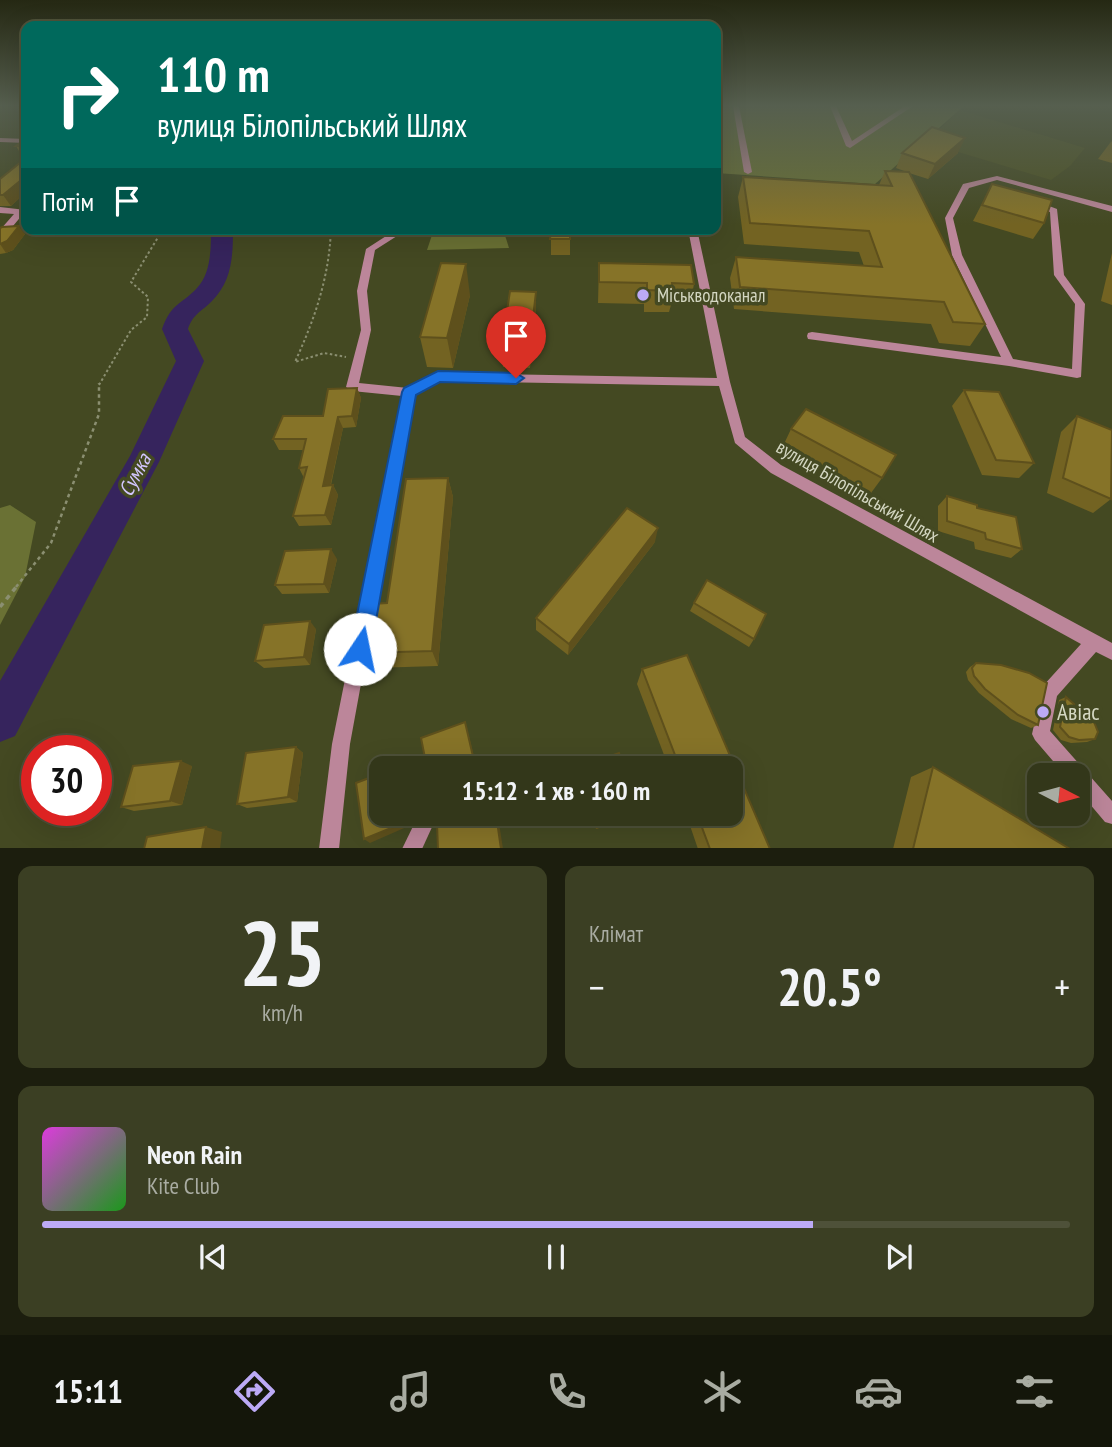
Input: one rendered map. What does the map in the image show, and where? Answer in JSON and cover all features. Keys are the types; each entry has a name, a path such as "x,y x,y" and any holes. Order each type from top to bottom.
{"street":[{"path":"743,146 748,172"},
{"path":"1009,362 957,255 949,218 966,186 997,178 1112,209"},
{"path":"980,182 1005,192"},
{"path":"811,336 1009,362 1077,374 1080,304 1059,275 1054,211 1030,202"},
{"path":"0,211 21,212"},
{"path":"0,236 21,215"},
{"path":"394,235 372,249 362,290 366,330 352,387 409,392 438,377 724,382"},
{"name":"вулиця Білопільський Шлях","path":"693,235 739,440 776,469 1112,652"},
{"path":"329,848 341,744 409,392"},
{"path":"1067,763 1041,734 1049,692 1094,642"},
{"path":"1090,790 1112,815"},
{"path":"412,848 423,826"}],"path":[{"path":"0,607 51,543 99,414 99,381 131,330 147,317 148,297 131,282 159,235"},
{"path":"331,235 331,266 319,307 295,362 332,353 359,361"}],"shaded area":[{"path":"721,146 919,146 875,184 721,173"},
{"path":"937,146 1077,146 1085,148 1070,166 1051,180"},
{"path":"432,235 505,235 509,248 427,250"},
{"path":"10,505 36,522 25,577 0,625 0,508"}],"building":[{"path":"911,146 956,146 935,164 902,153"},
{"path":"21,162 21,180 3,195 0,195 0,179"},
{"path":"885,171 909,172 985,324 953,322 944,302 740,287 736,257 882,267 869,231 750,223 743,177 892,186"},
{"path":"992,184 1052,200 1044,223 982,205"},
{"path":"19,226 7,241 0,244 0,228"},
{"path":"550,235 570,235 570,239 550,239"},
{"path":"441,263 466,264 447,338 420,337"},
{"path":"599,263 691,265 694,284 672,283 673,291 647,290 647,283 599,282"},
{"path":"510,291 536,292 529,352 501,351"},
{"path":"357,388 352,416 338,417 323,486 333,485 325,515 293,516 307,467 299,468 306,439 273,439 283,416 323,416 328,389"},
{"path":"964,390 999,392 1034,463 996,460"},
{"path":"806,409 896,455 882,478 791,429"},
{"path":"1077,416 1112,430 1111,499 1063,478"},
{"path":"448,478 432,651 363,653 372,604 387,603 406,479"},
{"path":"947,496 977,505 977,508 1016,517 1022,549 986,539 985,533 947,521"},
{"path":"627,508 658,528 569,644 536,618"},
{"path":"331,549 324,584 275,585 285,551"},
{"path":"707,580 766,614 754,639 694,603"},
{"path":"310,621 304,657 255,661 264,625"},
{"path":"687,655 730,756 675,756 642,669"},
{"path":"976,663 1001,665 1029,673 1047,683 1038,725 1018,715 985,689 974,676 972,668"},
{"path":"1066,697 1094,722 1098,732 1095,739 1079,740 1069,737 1060,727"},
{"path":"465,722 473,756 425,756 421,738"},
{"path":"296,747 288,797 237,804 246,753"},
{"path":"181,761 170,801 121,807 133,766"},
{"path":"933,767 1027,823 1027,826 1032,826 1068,848 913,848"},
{"path":"369,778 369,826 396,826 364,839 356,783"},
{"path":"743,786 770,848 710,848 701,826 743,826"},
{"path":"437,826 498,826 501,848 438,848"},
{"path":"206,827 202,848 144,848 147,837"}],"waterway":[{"name":"Сумка","path":"0,721 143,462 190,361 175,329 185,309 212,286 220,263 222,235"}],"place":[{"name":"Міськводоканал","path":"643,295"},
{"name":"Авіас","path":"1043,712"}],"route":[{"path":"360,649 409,392 438,377 516,378"}]}
